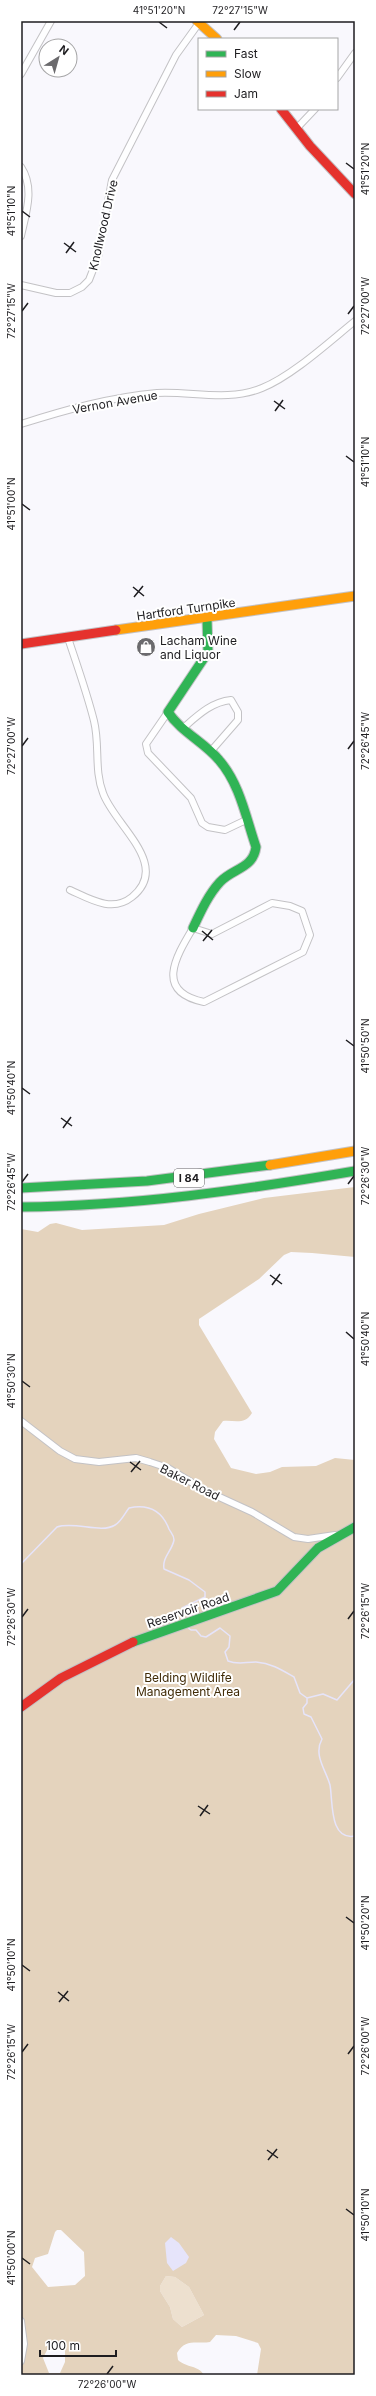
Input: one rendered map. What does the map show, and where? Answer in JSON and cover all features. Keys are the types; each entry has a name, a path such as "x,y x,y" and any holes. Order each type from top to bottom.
{"main road":[{"path":"198,22 216,38"},
{"path":"282,110 322,160 355,194"},
{"name":"Hartford Turnpike","path":"21,644 207,619 355,596"},
{"path":"192,928 221,881 247,866 256,854 256,847 225,767 211,751 172,720 168,712 208,652 207,619"},
{"name":"I 84","path":"21,1188 98,1186 176,1179 355,1151"},
{"name":"I 84","path":"21,1207 158,1201 238,1191 355,1171"},
{"name":"Reservoir Road","path":"21,1707 51,1684 114,1651 167,1628 277,1592 286,1584 310,1556 338,1534 355,1527"}],"street":[{"path":"21,74 51,21"},
{"name":"Knollwood Drive","path":"21,285 56,293 70,293 82,288 89,280 98,257 112,180 176,55 198,22"},
{"path":"338,77 355,53"},
{"path":"297,128 314,110"},
{"path":"21,167 28,178 30,191 21,236"},
{"name":"Vernon Avenue","path":"21,424 63,411 158,393 226,396 256,390 280,379 355,321"},
{"path":"68,638 94,721 98,777 103,795 142,855 147,870 143,884 133,897 121,904 109,905 70,890"},
{"path":"182,729 208,708 222,701 231,700 238,712 238,720 211,751"},
{"path":"168,712 146,744 148,753 191,798 202,823 208,827 225,830 246,820"},
{"path":"272,903 290,906 302,912 310,935 302,952 204,1002 189,999 178,990 172,976 176,956 192,928 212,934 272,903"},
{"name":"Baker Road","path":"21,1421 60,1451 75,1459 99,1462 130,1458 150,1462 168,1468 204,1490 252,1512 294,1537 308,1539 338,1534"},
{"path":"21,2321 24,2344 21,2361"}],"shaded area":[{"path":"166,2276 175,2277 189,2287 204,2315 182,2327 173,2319 170,2307 160,2291 160,2286"}],"green space":[{"name":"Belding Wildlife Management Area","path":"355,1187 355,1257 291,1252 284,1255 259,1279 199,1319 199,1325 252,1413 243,1421 223,1421 215,1432 214,1439 231,1468 256,1474 270,1472 282,1467 316,1466 335,1458 355,1460 355,2375 257,2375 261,2349 258,2343 236,2336 216,2335 210,2342 188,2343 180,2348 177,2353 178,2360 181,2363 196,2368 204,2375 21,2375 21,1229 38,1232 50,1224 56,1223 82,1230 164,1225 199,1214 264,1198","holes":["57,2230 61,2230 84,2252 85,2276 75,2285 48,2287 32,2267 35,2258 48,2254","166,2276 175,2277 189,2287 204,2315 182,2327 173,2319 170,2307 160,2291 160,2286","60,2342 65,2346 65,2362 60,2373 49,2373 43,2358 50,2344"]}],"water":[{"path":"171,2237 179,2243 189,2257 186,2263 173,2271 167,2263 165,2243"}],"waterway":[{"path":"21,1564 57,1527 72,1525 95,1528 109,1527 119,1522 129,1508 142,1507 154,1510 166,1523 174,1537 173,1544 164,1561 164,1569 189,1580 205,1592 205,1597 182,1608 182,1619"},
{"path":"184,1625 191,1630 196,1630 201,1636 206,1637 220,1628 230,1636 229,1647 225,1652 228,1661 238,1663 256,1662 276,1667 294,1677 300,1693 307,1698"},
{"path":"307,1698 323,1694 337,1700 355,1679"},
{"path":"307,1698 307,1703 303,1708 304,1714 311,1717 322,1739 319,1751 321,1762 330,1785 332,1809 336,1826 347,1836 355,1836"}],"traffic: fast":[{"path":"193,928 205,904 216,887 225,877 247,864 251,860 256,847 242,802 226,769 207,748 179,725 168,712 208,652 207,619"},
{"path":"21,1188 147,1181 270,1165"},
{"path":"21,1207 105,1204 189,1196 355,1171"},
{"path":"133,1642 277,1591 318,1548 355,1527"}],"traffic: slow":[{"path":"197,21 216,38"},
{"path":"116,630 355,596"},
{"path":"270,1165 355,1151"}],"traffic: jam":[{"path":"282,110 310,146 355,194"},
{"path":"21,644 116,630"},
{"path":"21,1707 61,1678 133,1642"}],"place":[{"name":"Lacham Wine and Liquor","path":"146,647"}]}
